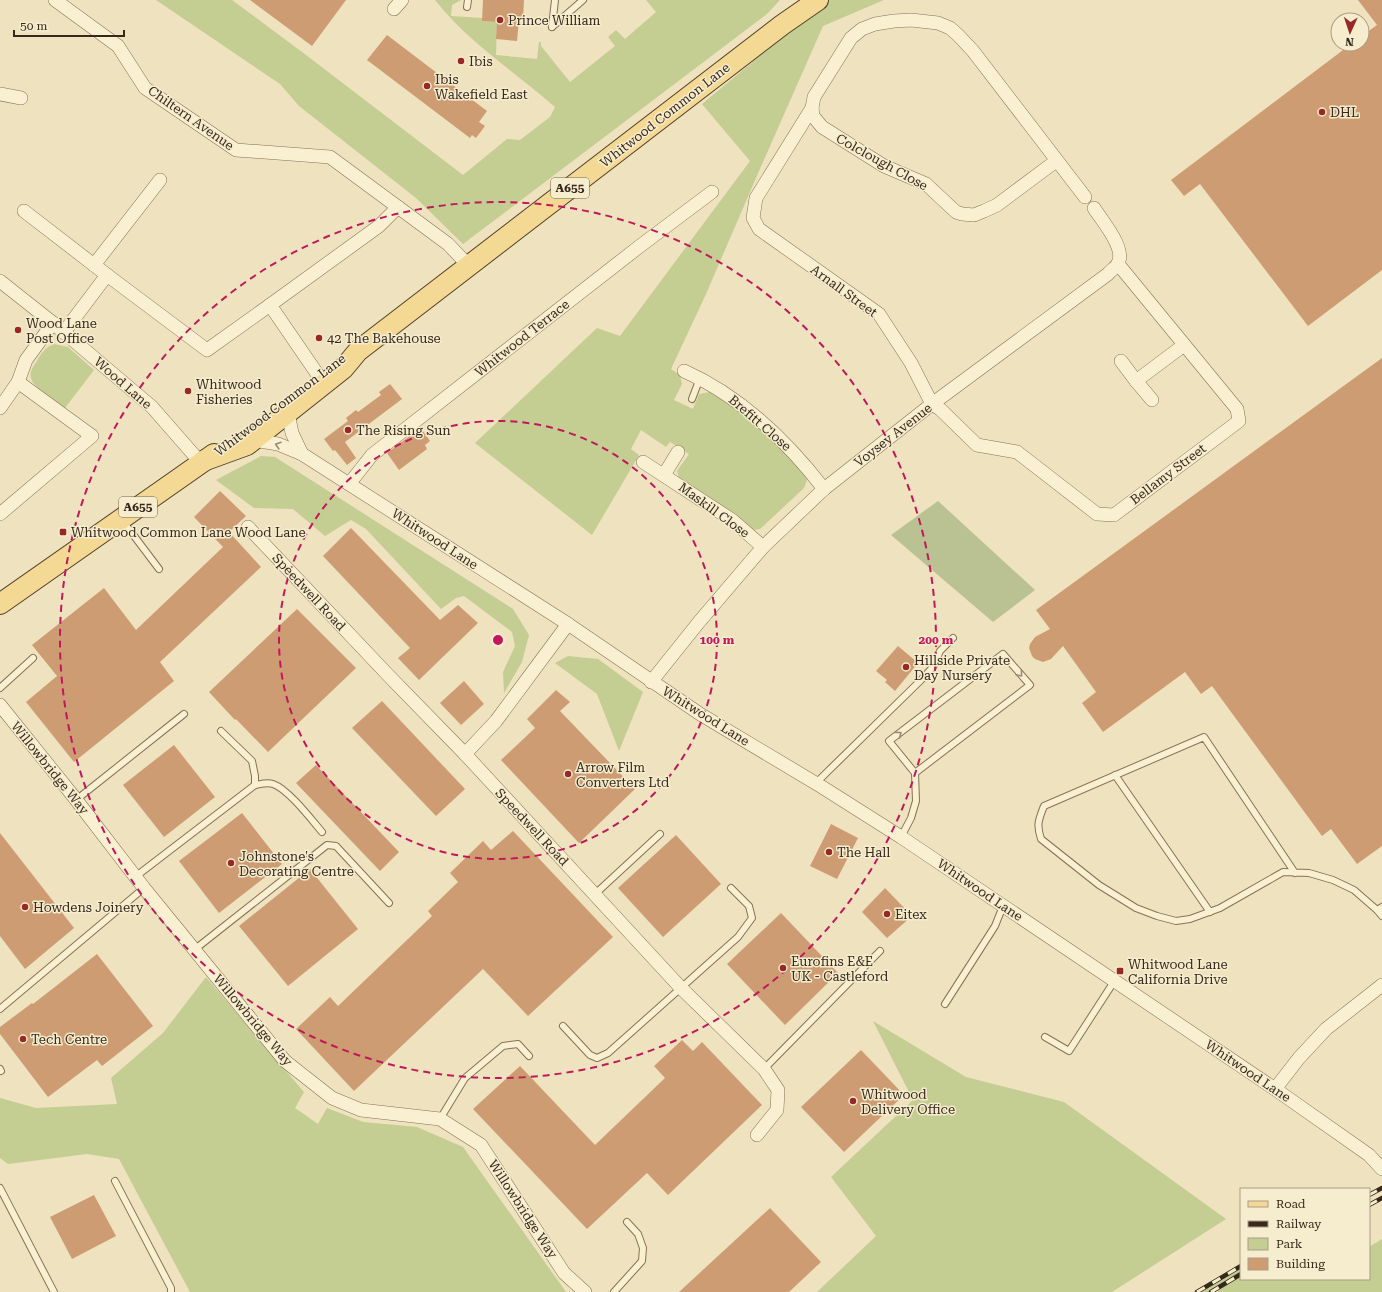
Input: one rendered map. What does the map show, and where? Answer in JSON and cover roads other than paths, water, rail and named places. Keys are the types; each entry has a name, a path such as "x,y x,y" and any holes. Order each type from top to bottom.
{"main road":[{"name":"Whitwood Common Lane","path":"782,25 805,0"},
{"name":"Whitwood Common Lane","path":"0,604 202,462 252,434 270,427 343,369 358,351 782,25 818,0"},
{"name":"Whitwood Common Lane","path":"252,434 318,374 343,355 358,351"}],"street":[{"name":"Chiltern Avenue","path":"55,0 118,46 145,88 236,150 330,157 448,244 469,266"},
{"path":"812,108 814,97 851,38 862,29 875,24 894,21 911,20 938,24 950,28 972,51 1085,197"},
{"path":"0,94 21,98"},
{"name":"Colclough Close","path":"812,108 813,116 822,127 884,166 926,184 956,212 962,214 974,215 997,204 1056,161"},
{"name":"Arnall Street","path":"812,108 756,198 753,218 759,229 765,234 879,314 911,363 932,404"},
{"path":"94,265 160,180"},
{"name":"Whitwood Terrace","path":"349,484 372,455 634,251 710,199"},
{"path":"24,211 207,350 379,226 398,207"},
{"path":"1094,208 1118,245 1118,264"},
{"name":"Bellamy Street","path":"932,404 940,409 977,445 1017,452 1097,514 1114,515 1239,421 1237,409 1118,264"},
{"name":"Voysey Avenue","path":"651,682 699,622 763,547 824,489 932,404 1108,274 1118,264"},
{"path":"64,332 107,275"},
{"name":"Wood Lane","path":"0,281 64,332 152,407 202,462"},
{"path":"270,305 318,374"},
{"path":"0,408 18,382 26,360 53,323"},
{"path":"1136,380 1184,345"},
{"path":"1121,361 1152,400"},
{"name":"Brefitt Close","path":"684,371 700,378 731,398 766,426 802,461 824,489"},
{"path":"0,514 92,436 18,382"},
{"name":"Whitwood Lane","path":"288,413 292,435 302,454"},
{"path":"270,427 292,435"},
{"name":"Whitwood Lane","path":"252,434 302,454 568,624 700,714 816,783 901,837 1275,1089 1369,1155 1382,1169"},
{"name":"Maskill Close","path":"664,475 678,452"},
{"name":"Maskill Close","path":"643,462 732,520 763,547"},
{"name":"Speedwell Road","path":"248,527 465,754 681,988 764,1069 778,1090 777,1110 757,1135"},
{"path":"465,754 496,721 568,624"},
{"name":"Willowbridge Way","path":"0,705 135,877 285,1061 332,1098 361,1110 440,1119 481,1145 564,1273 585,1292"},
{"path":"1275,1089 1299,1058 1326,1029 1382,985"}],"lane":[{"path":"467,7 468,0"},
{"path":"554,0 552,27 583,0"},
{"path":"692,399 700,378"},
{"path":"121,519 159,569"},
{"path":"816,783 921,680 933,667 940,651 953,638"},
{"path":"901,837 911,818 916,801 915,773 889,741 1004,654 1030,685 915,773"},
{"path":"0,688 33,658"},
{"path":"76,800 184,714"},
{"path":"221,730 252,761 255,776 254,785"},
{"path":"1295,872 1204,737 1044,806 1037,824 1041,839 1099,885 1136,908 1157,916 1176,921 1190,919 1220,908 1283,872 1309,873 1333,880 1354,890 1379,909 1382,916"},
{"path":"1115,775 1210,912"},
{"path":"135,877 254,785 263,783 273,784 285,790 322,832"},
{"path":"594,895 660,834"},
{"path":"194,950 327,845 336,846 389,903"},
{"path":"0,1009 144,888"},
{"path":"563,1026 590,1055 597,1058 614,1048 738,937 752,918 749,906 731,888"},
{"path":"945,1004 995,926 1003,906"},
{"path":"764,1069 880,951"},
{"path":"1045,1037 1070,1051 1115,980"},
{"path":"440,1119 465,1078 503,1046 518,1044 529,1056"},
{"path":"115,1182 171,1288 171,1292"},
{"path":"0,1188 54,1292"},
{"path":"614,1292 642,1261 643,1248 638,1234 627,1222"}],"railway":[{"path":"1370,1194 1382,1188"},
{"path":"1370,1204 1382,1198"},
{"path":"1197,1292 1240,1267"},
{"path":"1211,1292 1240,1275"}],"place":[{"name":"Prince William","path":"500,20"},
{"name":"Ibis","path":"461,61"},
{"name":"Ibis Wakefield East","path":"427,86"},
{"name":"DHL","path":"1322,112"},
{"name":"Wood Lane Post Office","path":"18,330"},
{"name":"42 The Bakehouse","path":"319,338"},
{"name":"Whitwood Fisheries","path":"188,391"},
{"name":"The Rising Sun","path":"348,430"},
{"name":"Whitwood Common Lane Wood Lane","path":"63,532"},
{"name":"Hillside Private Day Nursery","path":"906,667"},
{"name":"Arrow Film Converters Ltd","path":"568,774"},
{"name":"The Hall","path":"829,852"},
{"name":"Johnstone's Decorating Centre","path":"231,863"},
{"name":"Howdens Joinery","path":"25,907"},
{"name":"Eitex","path":"887,914"},
{"name":"Eurofins E&E UK - Castleford","path":"783,968"},
{"name":"Whitwood Lane California Drive","path":"1120,971"},
{"name":"Tech Centre","path":"23,1039"},
{"name":"Whitwood Delivery Office","path":"853,1101"}]}
